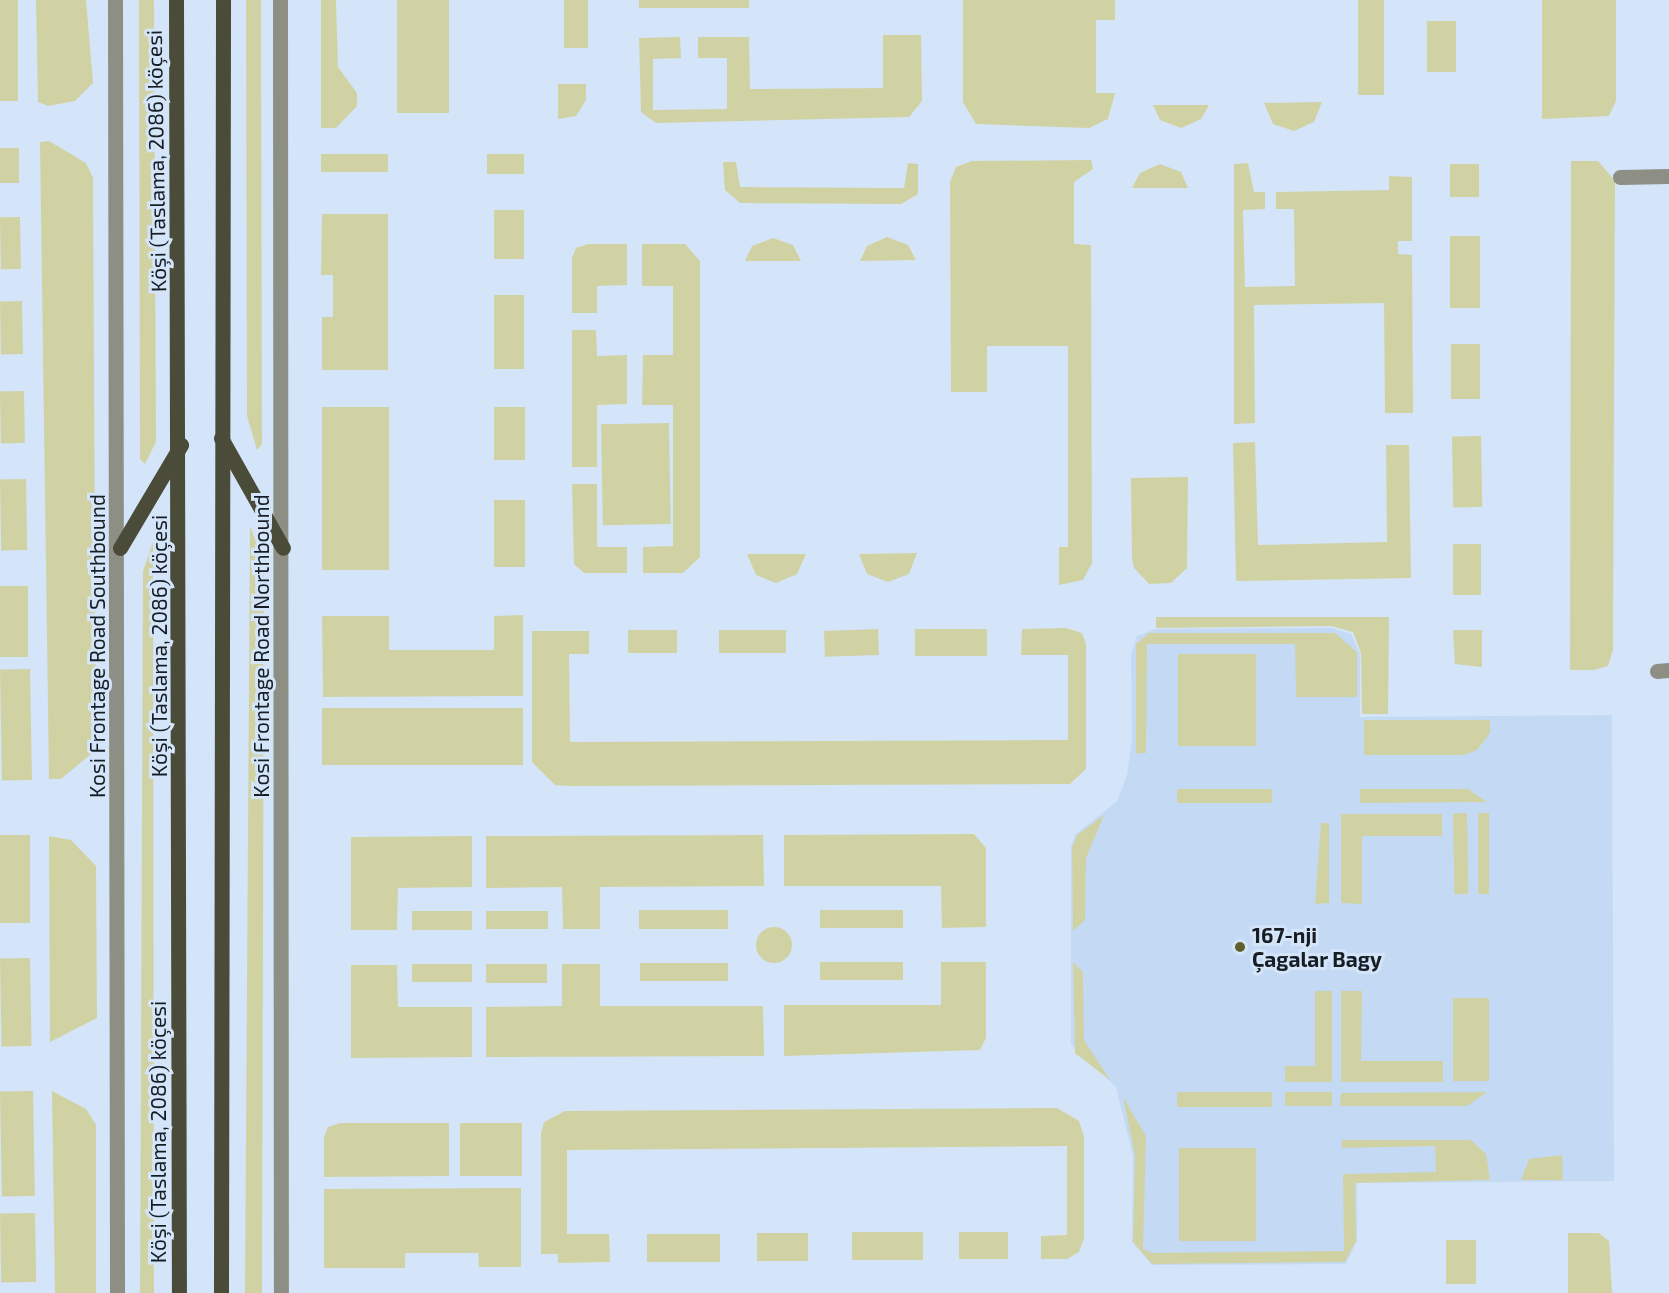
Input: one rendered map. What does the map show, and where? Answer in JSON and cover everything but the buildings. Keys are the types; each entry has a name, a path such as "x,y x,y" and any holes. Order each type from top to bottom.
{"main road":[{"name":"Köşi (Taslama, 2086) köçesi","path":"176,0 181,445 179,1293"},
{"path":"221,1293 223,0"},
{"path":"221,438 283,548"},
{"path":"120,548 181,445"}],"street":[{"name":"Kosi Frontage Road Southbound","path":"115,0 120,548 117,1293"},
{"name":"Kosi Frontage Road Northbound","path":"280,0 283,548 281,1293"},
{"path":"1620,177 1669,176"}],"shaded area":[{"path":"1331,628 1351,634 1360,653 1360,717 1612,715 1614,1181 1357,1183 1357,1241 1346,1264 1152,1265 1132,1242 1133,1156 1116,1087 1071,1045 1071,846 1076,834 1117,801 1127,775 1132,740 1131,654 1137,636 1156,629"}],"green space":[{"path":"0,0 18,0 18,101 0,101"},
{"path":"36,0 86,0 93,83 75,101 48,106 38,102"},
{"path":"139,0 154,0 156,442 145,464 140,459"},
{"path":"246,0 261,0 262,444 257,450 247,416"},
{"path":"321,0 336,0 338,67 357,93 357,106 336,128 321,128"},
{"path":"397,0 449,0 449,113 397,113"},
{"path":"564,0 588,0 588,48 564,48"},
{"path":"639,0 749,0 749,8 639,8"},
{"path":"963,0 1115,0 1115,20 1096,20 1096,93 1115,93 1108,119 1089,128 976,124 963,102"},
{"path":"1358,0 1384,0 1384,95 1358,95"},
{"path":"1542,0 1616,0 1616,101 1609,116 1542,119"},
{"path":"1427,21 1456,21 1456,72 1427,72"},
{"path":"883,35 921,35 922,101 909,117 656,123 641,112 639,38 680,37 681,58 653,59 653,110 727,109 727,58 698,58 698,37 749,37 750,89 883,88"},
{"path":"558,84 586,84 586,100 576,116 558,119"},
{"path":"1322,102 1314,122 1294,131 1273,124 1264,103"},
{"path":"1153,105 1209,105 1201,119 1181,128 1160,120"},
{"path":"49,141 86,163 93,178 96,750 61,779 49,779 40,142"},
{"path":"0,148 19,148 19,183 0,183"},
{"path":"321,154 388,154 388,172 321,172"},
{"path":"487,154 524,154 524,174 487,174"},
{"path":"1091,160 1093,169 1074,182 1074,244 1091,245 1092,563 1083,580 1059,585 1059,547 1068,547 1068,346 987,346 987,392 951,392 950,182 956,167 972,161"},
{"path":"1571,161 1598,161 1615,181 1613,650 1608,666 1594,670 1570,670"},
{"path":"723,162 736,162 740,187 904,188 908,163 918,164 918,194 901,204 740,203 725,190"},
{"path":"1248,163 1254,192 1265,192 1265,209 1243,210 1245,287 1295,286 1294,209 1276,209 1276,192 1389,190 1389,176 1412,177 1412,241 1398,241 1398,254 1412,255 1413,413 1385,413 1384,303 1254,305 1255,423 1234,424 1234,164"},
{"path":"1160,164 1181,172 1188,188 1132,188 1140,173"},
{"path":"1450,164 1479,164 1479,197 1450,197"},
{"path":"494,210 524,210 524,259 494,259"},
{"path":"322,214 388,214 388,370 322,370 322,317 333,317 333,275 321,275"},
{"path":"0,217 20,217 21,269 1,269"},
{"path":"1450,236 1480,236 1480,308 1450,308"},
{"path":"887,237 908,245 916,260 860,261 867,246"},
{"path":"773,238 793,245 801,261 745,261 752,246"},
{"path":"588,244 627,244 627,285 597,286 597,313 572,313 572,258 576,248"},
{"path":"642,244 685,244 700,261 700,557 683,573 643,573 643,547 673,546 673,405 642,405 643,355 673,355 673,286 642,286"},
{"path":"494,295 524,295 524,369 494,369"},
{"path":"0,301 22,301 23,354 1,354"},
{"path":"572,330 596,330 597,356 627,355 627,404 597,405 597,467 572,467"},
{"path":"1451,344 1480,344 1480,399 1451,399"},
{"path":"0,391 24,391 25,443 1,443"},
{"path":"322,407 389,407 389,570 322,570"},
{"path":"494,407 525,407 525,460 494,460"},
{"path":"669,423 671,524 603,525 601,424"},
{"path":"1481,436 1482,507 1453,507 1452,437"},
{"path":"1255,442 1258,545 1387,542 1386,445 1409,445 1411,578 1236,581 1233,443"},
{"path":"1188,477 1187,568 1171,583 1149,584 1134,568 1132,557 1131,478"},
{"path":"0,479 26,479 27,550 1,550"},
{"path":"572,484 597,484 597,547 627,547 627,573 584,573 574,564"},
{"path":"494,500 525,500 525,567 494,567"},
{"path":"250,526 264,563 262,1293 245,1293"},
{"path":"153,542 154,1293 140,1293 143,571"},
{"path":"1453,544 1481,544 1481,595 1453,595"},
{"path":"917,553 909,574 888,582 867,574 859,554"},
{"path":"747,554 806,554 797,574 776,583 756,575"},
{"path":"0,586 28,586 28,657 0,657"},
{"path":"523,615 523,696 323,697 322,616 389,616 389,650 494,650 494,616"},
{"path":"1156,617 1389,617 1388,714 1362,714 1361,653 1353,632 1331,626 1156,628"},
{"path":"1066,628 1082,633 1086,644 1086,769 1070,784 569,786 555,785 532,762 532,631 589,631 589,654 569,654 570,742 1068,740 1068,655 1021,655 1022,629"},
{"path":"878,629 879,655 825,657 824,631"},
{"path":"915,629 987,629 987,656 915,656"},
{"path":"628,630 677,630 677,653 628,653"},
{"path":"719,630 786,630 786,653 719,653"},
{"path":"1453,630 1482,630 1482,667 1455,664"},
{"path":"1149,633 1335,633 1357,652 1357,697 1296,697 1295,644 1147,644 1146,753 1136,753 1136,644"},
{"path":"1178,654 1256,654 1256,746 1178,746"},
{"path":"30,669 32,780 2,781 0,670"},
{"path":"322,708 523,708 523,765 322,765"},
{"path":"1364,720 1490,720 1490,733 1477,750 1464,755 1364,755"},
{"path":"1177,789 1272,789 1272,803 1177,803"},
{"path":"1360,789 1468,789 1487,802 1360,803"},
{"path":"1453,813 1467,813 1468,894 1454,894"},
{"path":"1478,813 1489,813 1489,894 1478,894"},
{"path":"1341,814 1442,814 1442,836 1362,836 1362,904 1341,903"},
{"path":"1104,815 1086,858 1085,920 1073,931 1072,847 1077,835"},
{"path":"1321,823 1329,823 1329,903 1315,904"},
{"path":"974,834 986,848 986,927 942,928 941,886 784,886 784,835"},
{"path":"0,835 30,835 30,923 0,923"},
{"path":"763,835 764,886 600,887 600,929 563,929 562,887 486,888 486,836"},
{"path":"49,836 71,840 96,866 97,1018 50,1042"},
{"path":"472,836 472,887 398,888 397,930 351,930 351,837"},
{"path":"639,910 728,910 728,929 639,929"},
{"path":"820,910 903,910 903,928 820,928"},
{"path":"412,911 472,911 472,930 412,930"},
{"path":"486,911 548,911 548,929 486,929"},
{"path":"774,927 787,932 792,945 787,958 774,963 761,958 756,945 761,932"},
{"path":"30,958 32,1046 2,1047 0,959"},
{"path":"820,962 903,962 903,980 820,980"},
{"path":"941,962 986,962 986,1038 980,1050 784,1056 784,1005 941,1005"},
{"path":"1073,962 1083,972 1084,1040 1110,1080 1075,1053"},
{"path":"640,963 728,963 728,981 640,981"},
{"path":"412,964 472,964 472,982 412,982"},
{"path":"486,964 547,964 547,983 486,983"},
{"path":"562,964 600,964 600,1006 763,1006 764,1056 486,1057 486,1007 562,1006"},
{"path":"351,965 397,965 398,1007 472,1007 472,1057 351,1058"},
{"path":"1315,991 1332,991 1332,1082 1285,1082 1285,1066 1315,1066"},
{"path":"1341,991 1362,991 1361,1061 1443,1061 1443,1082 1341,1082"},
{"path":"1453,998 1489,998 1489,1081 1453,1081"},
{"path":"33,1091 35,1196 2,1197 0,1092"},
{"path":"52,1091 86,1109 96,1125 96,1293 55,1293"},
{"path":"1177,1092 1272,1092 1272,1107 1177,1107"},
{"path":"1285,1092 1332,1092 1332,1106 1285,1106"},
{"path":"1487,1092 1467,1106 1340,1106 1341,1093"},
{"path":"1123,1097 1146,1136 1143,1249 1152,1253 1344,1251 1343,1174 1436,1172 1435,1146 1342,1148 1342,1140 1471,1140 1486,1154 1490,1180 1355,1183 1356,1241 1345,1262 1152,1264 1133,1242 1135,1156"},
{"path":"1057,1108 1079,1121 1084,1137 1084,1238 1079,1252 1067,1259 1041,1259 1041,1236 1067,1235 1067,1146 567,1150 567,1234 609,1234 610,1262 558,1263 558,1254 541,1254 541,1133 544,1122 565,1111"},
{"path":"340,1123 449,1123 449,1176 324,1177 324,1137 328,1127"},
{"path":"460,1123 522,1123 522,1176 460,1176"},
{"path":"1179,1148 1256,1148 1256,1241 1179,1241"},
{"path":"1562,1155 1563,1180 1521,1180 1529,1159"},
{"path":"521,1188 521,1267 479,1267 478,1253 405,1253 405,1268 324,1268 324,1189"},
{"path":"35,1213 36,1282 1,1283 0,1214"},
{"path":"852,1232 923,1232 923,1260 852,1260"},
{"path":"959,1232 1008,1232 1008,1259 959,1259"},
{"path":"757,1233 808,1233 808,1261 757,1261"},
{"path":"1568,1233 1599,1233 1609,1241 1612,1293 1568,1293"},
{"path":"647,1234 720,1234 720,1262 647,1262"},
{"path":"1446,1240 1476,1240 1476,1284 1446,1284"}],"place":[{"name":"167-nji Çagalar Bagy","path":"1240,947"}]}
